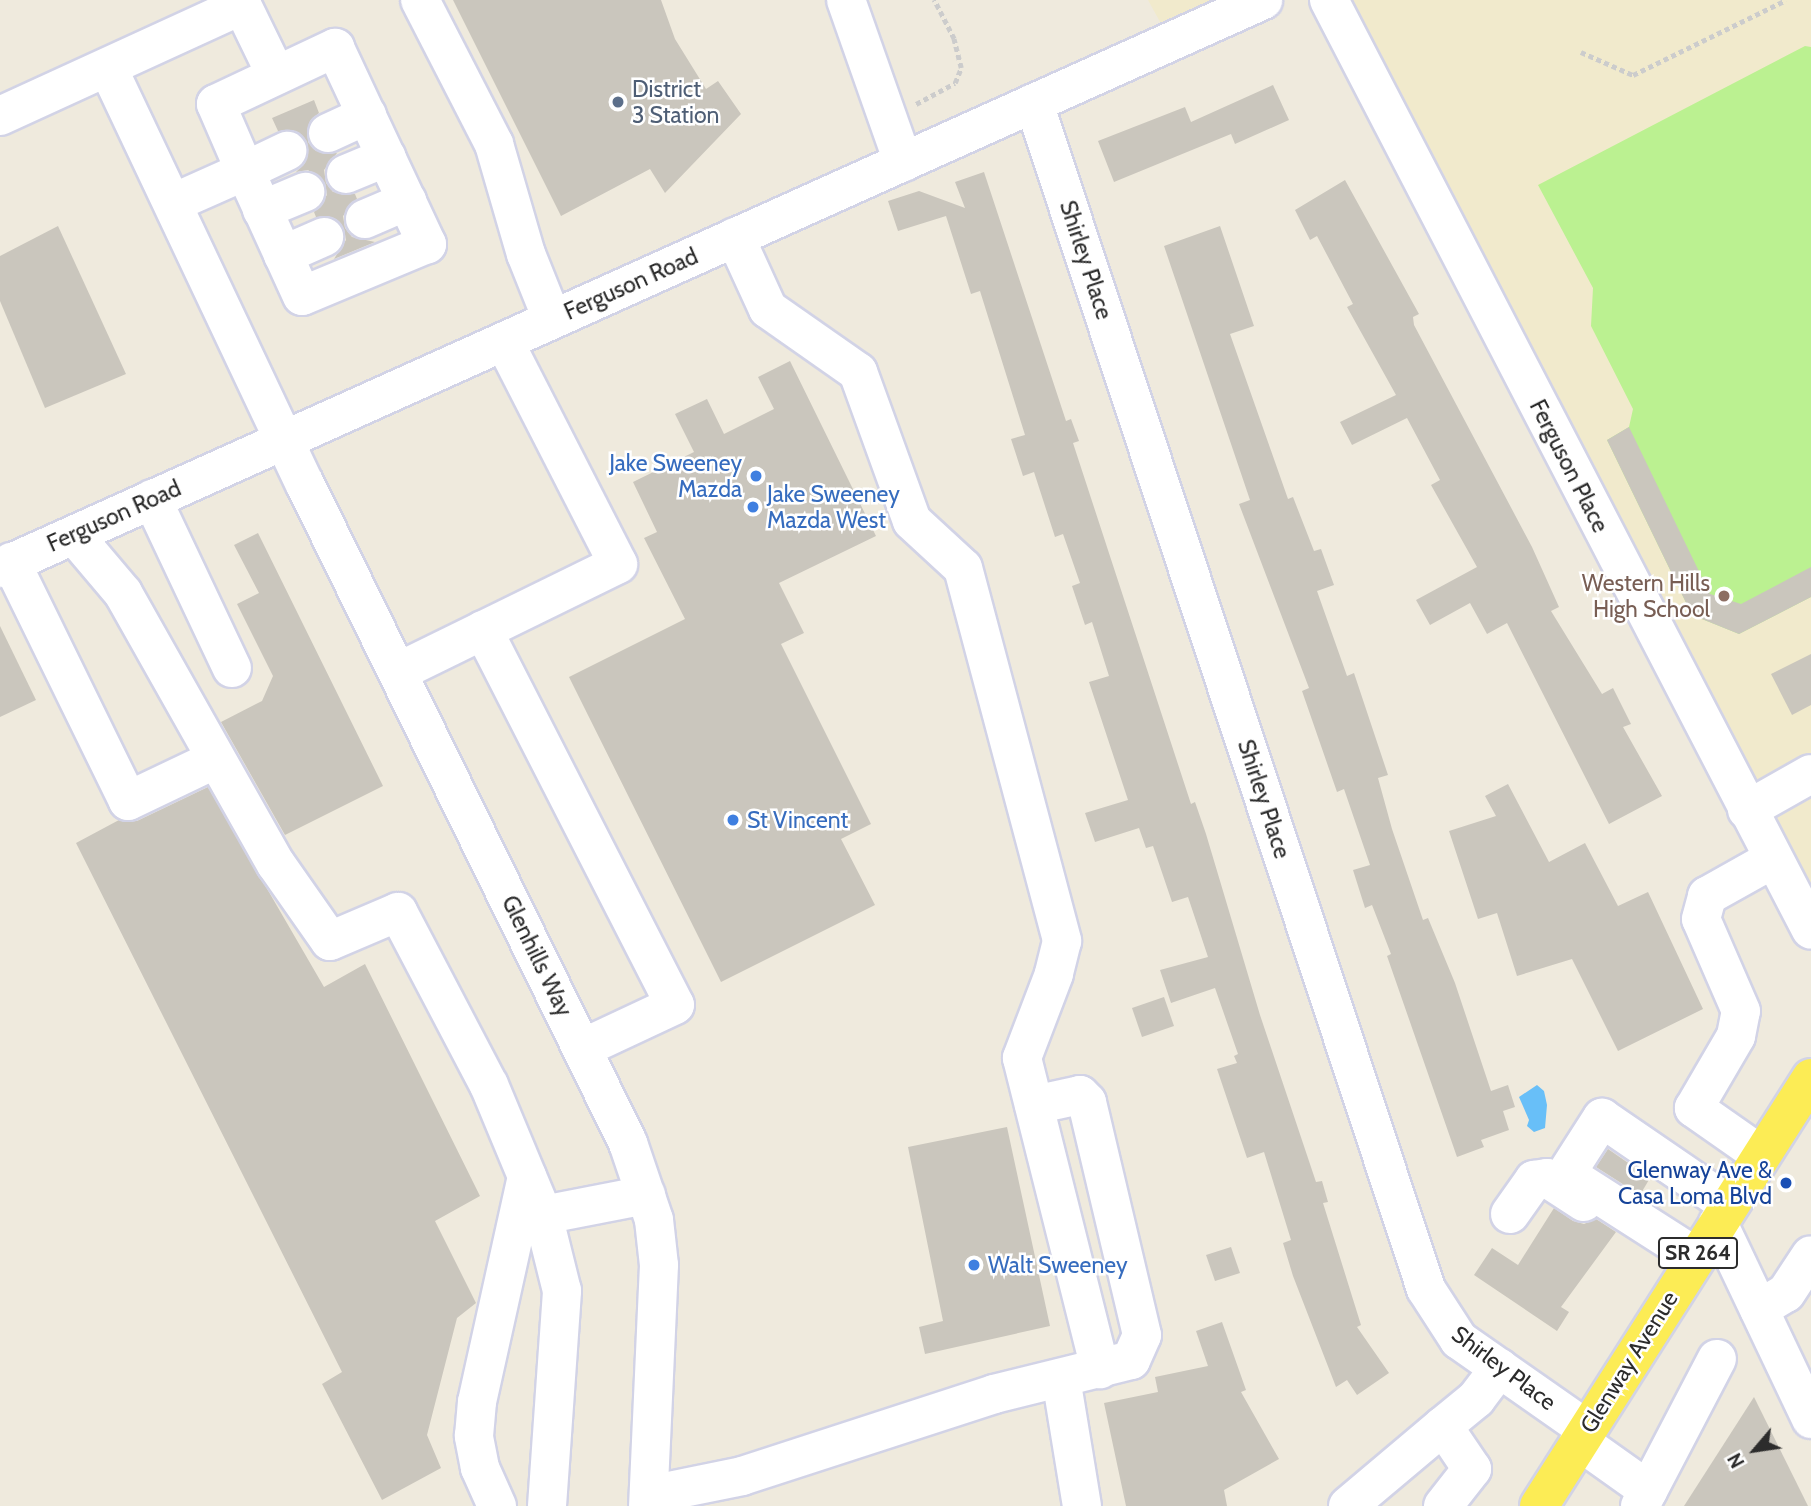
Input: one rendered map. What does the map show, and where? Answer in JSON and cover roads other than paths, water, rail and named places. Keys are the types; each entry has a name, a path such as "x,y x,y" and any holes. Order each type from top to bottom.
{"main road":[{"name":"Glenway Avenue","path":"1539,1506 1811,1079"}],"street":[{"path":"420,0 494,144 526,254 552,319"},
{"path":"846,0 902,162"},
{"name":"Ferguson Road","path":"6,565 1263,0"},
{"name":"Ferguson Place","path":"1329,0 1811,930"},
{"path":"0,116 108,68 241,3 276,75"},
{"path":"335,48 426,244 302,296 216,104 276,75 335,48"},
{"name":"Glenhills Way","path":"108,68 285,439 628,1143 654,1220 659,1265 649,1500"},
{"name":"Shirley Place","path":"1034,103 1426,1289 1459,1340 1583,1435 1644,1498"},
{"path":"328,133 367,115"},
{"path":"173,203 287,151"},
{"path":"346,174 387,157"},
{"path":"262,210 305,192"},
{"path":"365,219 407,201"},
{"path":"283,255 324,237"},
{"path":"735,237 768,309 859,372 912,521 963,568 1062,940 1054,974 1022,1058 1100,1369"},
{"path":"398,672 618,564 504,341"},
{"path":"152,499 232,668"},
{"path":"74,535 123,593 275,864 330,941 398,912 489,1085 543,1215 562,1291 547,1506"},
{"path":"6,565 128,802 215,760"},
{"path":"483,631 675,1005 583,1048"},
{"path":"1747,810 1811,774"},
{"path":"1762,1155 1694,1108 1736,1036 1741,1011 1700,919 1707,896 1773,859"},
{"path":"649,1500 742,1476 994,1394 1131,1360 1142,1335 1087,1102 1080,1095 1034,1105"},
{"path":"1692,1263 1566,1174 1602,1118 1724,1214 1759,1309 1811,1419"},
{"path":"497,1506 480,1468 474,1436 477,1402 527,1176"},
{"path":"1510,1214 1534,1180 1547,1178 1692,1263"},
{"path":"543,1215 646,1195"},
{"path":"1759,1309 1786,1293 1811,1255"},
{"path":"1644,1498 1717,1359"},
{"path":"1348,1506 1476,1399 1499,1368"},
{"path":"1061,1378 1082,1506"},
{"path":"1443,1426 1472,1469 1443,1506"}],"water":[{"path":"1537,1085 1544,1091 1547,1105 1545,1128 1534,1132 1527,1126 1529,1120 1519,1097"}],"place":[{"name":"District 3 Station","path":"618,102"},
{"name":"Jake Sweeney Mazda","path":"756,476"},
{"name":"Jake Sweeney Mazda West","path":"753,507"},
{"name":"Western Hills High School","path":"1724,596"},
{"name":"St Vincent","path":"733,820"},
{"name":"Glenway Ave & Casa Loma Blvd","path":"1786,1183"},
{"name":"Walt Sweeney","path":"974,1265"}]}
